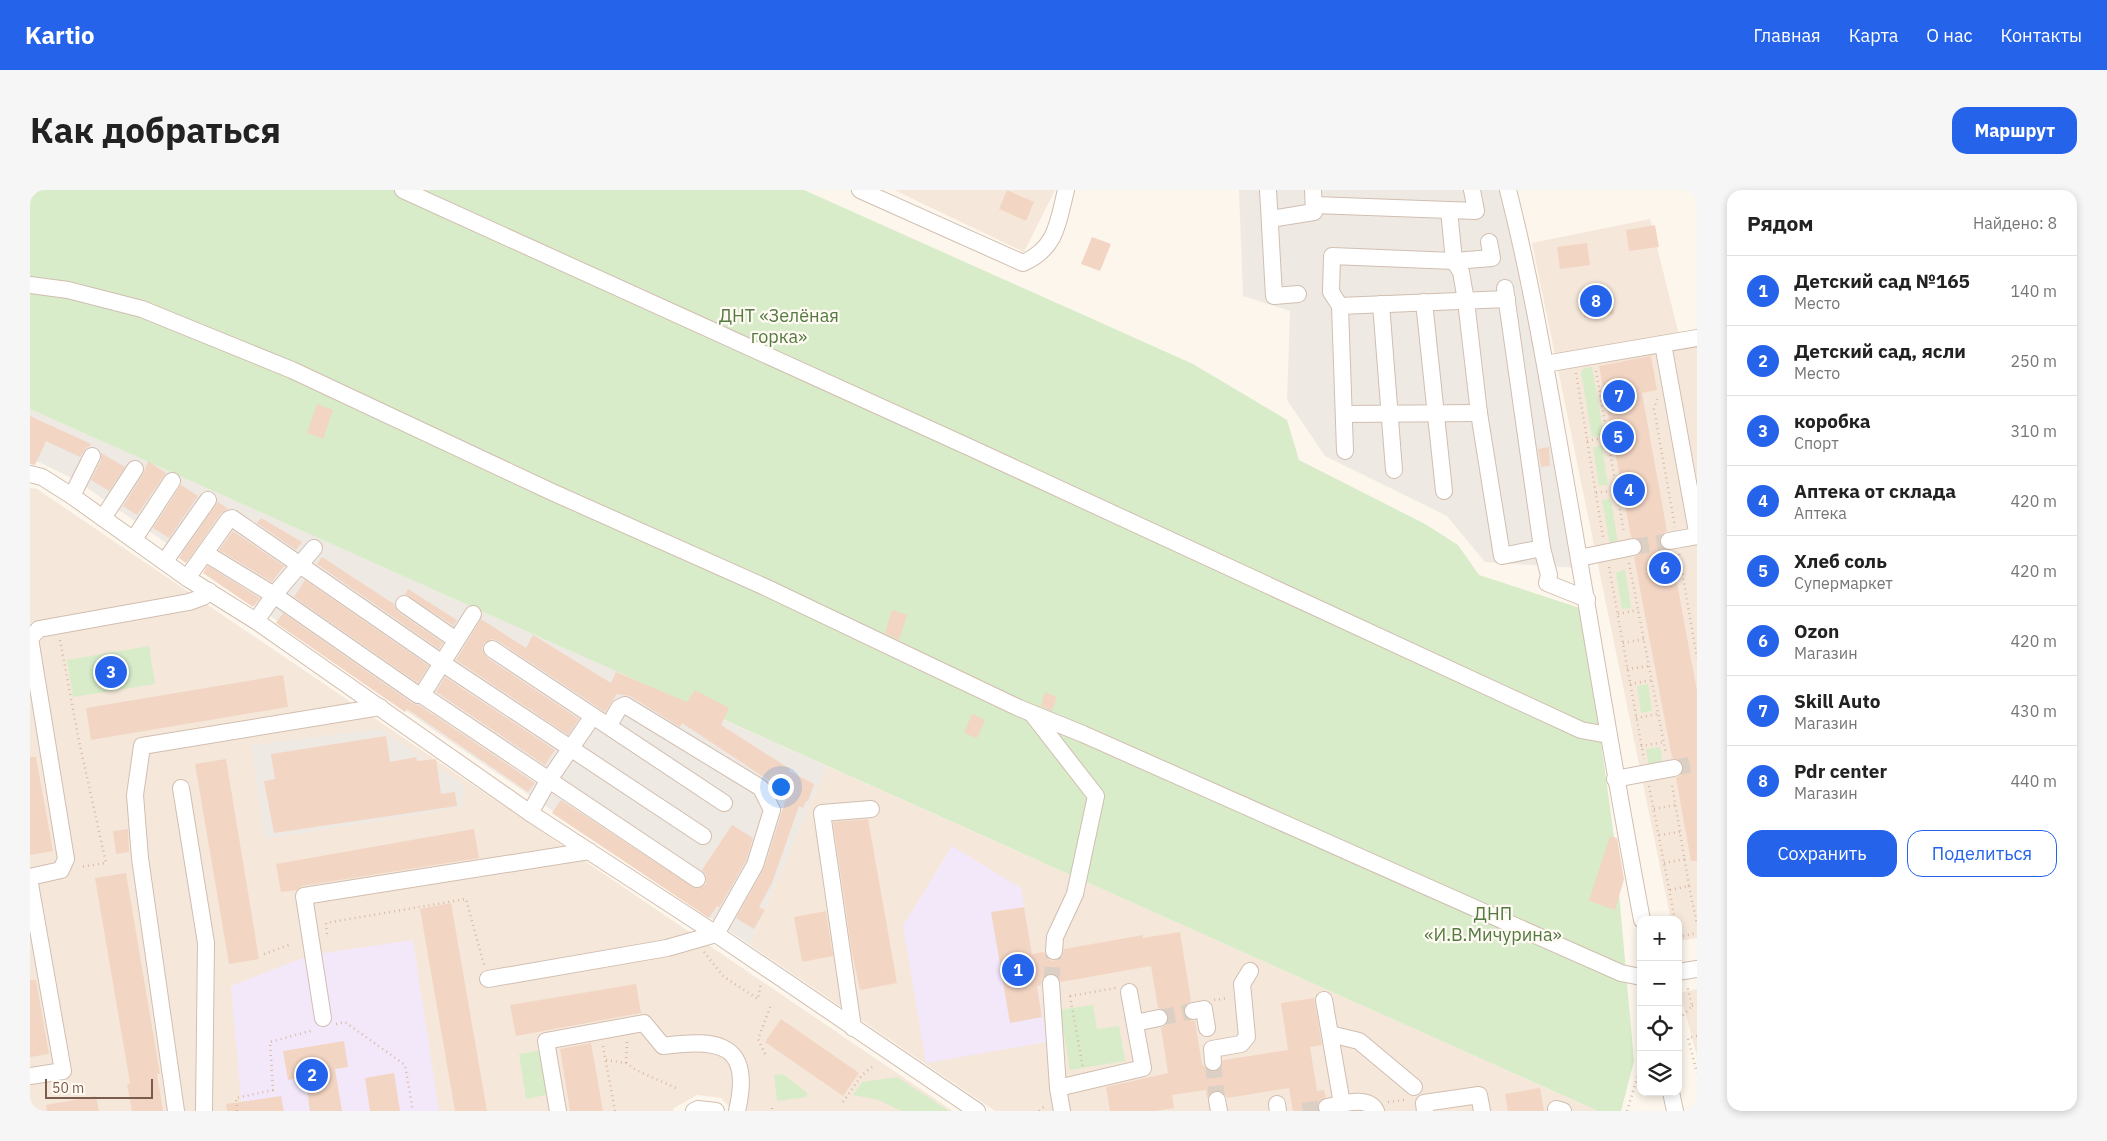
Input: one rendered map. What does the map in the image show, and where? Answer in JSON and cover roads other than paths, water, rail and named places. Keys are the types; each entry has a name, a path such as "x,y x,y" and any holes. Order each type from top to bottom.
{"street":[{"path":"403,190 998,460 1580,730 1608,735"},
{"path":"860,190 1023,263 1039,256 1055,235 1066,190"},
{"path":"1268,190 1274,296 1298,294"},
{"path":"1270,219 1314,212 1314,197 1476,211 1472,190"},
{"path":"1508,190 1528,267 1587,599 1615,780 1641,916"},
{"path":"1449,210 1454,261 1461,272 1466,301 1479,413 1502,556 1542,548"},
{"path":"1345,451 1340,306 1331,292 1332,256 1454,261 1492,258 1490,242"},
{"path":"30,285 68,290 142,309 292,370 552,492 765,587 1032,714 1621,973 1637,976"},
{"path":"1340,306 1466,301 1506,293 1542,548 1549,575 1547,583 1587,599"},
{"path":"1424,302 1444,491"},
{"path":"1381,304 1394,470"},
{"path":"1545,364 1697,338"},
{"path":"1663,344 1697,532"},
{"path":"1344,414 1390,416 1479,413"},
{"path":"72,496 92,456"},
{"path":"103,518 135,469"},
{"path":"30,474 42,477 72,496 187,578 256,622 530,813 716,934 976,1111"},
{"path":"134,539 172,481"},
{"path":"165,561 208,500"},
{"path":"187,578 229,519 232,518 298,565 703,836"},
{"path":"1673,540 1697,536"},
{"path":"256,622 274,595 314,548"},
{"path":"1579,558 1630,548"},
{"path":"206,553 274,595 418,695 422,695 697,879"},
{"path":"30,878 61,870 66,860 30,638 39,629 189,602 209,591"},
{"path":"404,604 456,640"},
{"path":"422,695 474,614"},
{"path":"492,649 724,803"},
{"path":"487,975 667,948 716,934 754,865 772,810 761,788 626,705 619,708 609,726"},
{"path":"176,1111 140,858 135,795 142,746 380,707"},
{"path":"1032,714 1096,796 1075,894 1055,937 1054,951"},
{"path":"530,813 548,781 593,716"},
{"path":"1615,780 1671,768"},
{"path":"181,788 206,943 204,1111"},
{"path":"853,1028 822,813 871,809"},
{"path":"322,1025 304,896 589,851"},
{"path":"30,884 63,1071 30,1076"},
{"path":"1682,967 1697,969"},
{"path":"1213,1062 1212,1049 1241,1044 1247,1037 1242,984 1250,971"},
{"path":"1051,992 1058,1088 1062,1111"},
{"path":"1058,1088 1143,1068 1129,992"},
{"path":"1324,1000 1330,1034 1335,1105 1364,1102 1373,1107"},
{"path":"1198,1010 1207,1028"},
{"path":"1134,1023 1159,1018"},
{"path":"558,1111 546,1041 644,1023 663,1046 690,1042 716,1045 734,1053 742,1072 737,1111"},
{"path":"1330,1034 1359,1042 1414,1087"},
{"path":"1425,1107 1480,1095 1482,1111"},
{"path":"1672,1096 1675,1111"},
{"path":"694,1111 698,1109 716,1111"},
{"path":"1557,1111 1556,1109 1562,1111"}],"tunnel":[{"path":"1633,547 1669,541"},
{"path":"1674,768 1697,763"},
{"path":"1051,983 1054,951"},
{"path":"1159,1018 1193,1011"},
{"path":"1213,1062 1217,1100"},
{"path":"1303,1111 1327,1107"}],"place":[{"name":"Pdr center","path":"1596,301"},
{"name":"Skill Auto","path":"1619,396"},
{"name":"Хлеб соль","path":"1618,437"},
{"name":"Аптека от склада","path":"1629,490"},
{"name":"Ozon","path":"1665,568"},
{"name":"коробка","path":"111,672"},
{"name":"Детский сад №165","path":"1018,970"},
{"name":"Детский сад, ясли","path":"312,1075"}],"park label":[{"name":"ДНТ «Зелёная горка»","path":"779,326"},
{"name":"ДНП «И.В.Мичурина»","path":"1493,924"}]}
